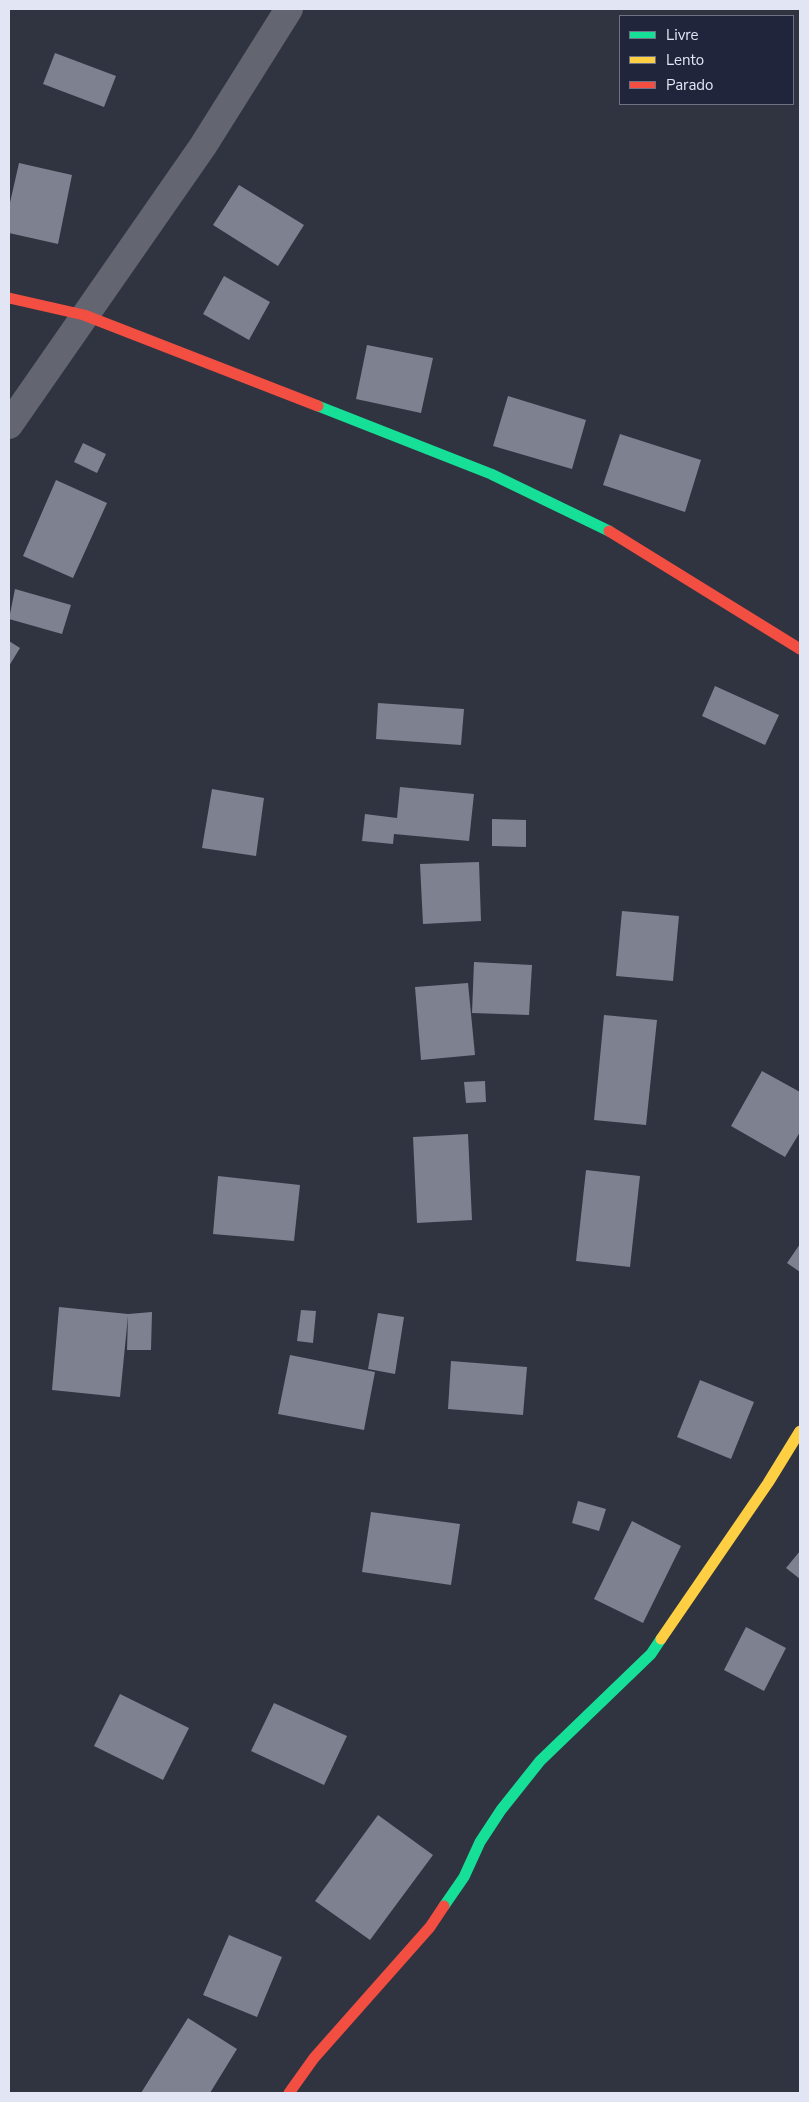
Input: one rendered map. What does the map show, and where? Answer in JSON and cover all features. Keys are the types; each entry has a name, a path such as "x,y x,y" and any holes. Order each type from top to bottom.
{"street":[{"path":"9,425 203,146 289,9"},
{"path":"9,298 84,315 421,445 570,510 655,558 800,649"},
{"path":"289,2093 314,2058 430,1927 464,1877 480,1842 501,1810 540,1761 651,1654 768,1483 800,1431"}],"building":[{"path":"55,53 116,76 104,107 43,84"},
{"path":"19,163 72,175 58,244 9,233 9,207"},
{"path":"239,185 304,225 278,266 213,225"},
{"path":"224,276 270,302 249,340 203,314"},
{"path":"367,345 433,358 421,413 356,399"},
{"path":"508,396 586,420 572,469 493,446"},
{"path":"620,434 701,460 685,512 603,485"},
{"path":"83,443 106,454 97,473 74,462"},
{"path":"56,480 107,503 73,578 23,556"},
{"path":"15,589 71,605 62,634 9,619"},
{"path":"9,641 20,648 9,666"},
{"path":"715,686 779,715 765,745 702,716"},
{"path":"378,703 464,709 461,745 376,739"},
{"path":"400,787 474,794 469,841 394,834 393,844 362,841 365,814 397,818"},
{"path":"212,789 264,798 256,856 202,848"},
{"path":"492,819 526,820 526,847 492,846"},
{"path":"479,862 481,921 423,924 420,864"},
{"path":"622,911 679,916 673,981 616,976"},
{"path":"474,962 532,965 529,1015 472,1013"},
{"path":"468,983 475,1055 421,1060 415,987"},
{"path":"604,1015 657,1020 646,1125 594,1120"},
{"path":"762,1071 800,1092 800,1132 785,1157 731,1126"},
{"path":"485,1081 486,1102 466,1103 464,1082"},
{"path":"468,1134 472,1220 417,1223 413,1137"},
{"path":"586,1170 640,1176 630,1267 576,1261"},
{"path":"218,1176 300,1185 294,1241 213,1234"},
{"path":"800,1244 800,1272 787,1263"},
{"path":"59,1307 128,1314 152,1312 151,1350 127,1350 128,1316 120,1397 52,1390"},
{"path":"301,1310 316,1311 313,1343 297,1341"},
{"path":"378,1313 404,1317 395,1374 368,1369"},
{"path":"290,1355 375,1372 364,1430 278,1414"},
{"path":"451,1361 527,1367 523,1415 448,1409"},
{"path":"700,1380 754,1402 731,1459 677,1437"},
{"path":"578,1501 606,1509 599,1531 572,1523"},
{"path":"371,1512 460,1524 451,1585 362,1572"},
{"path":"632,1521 681,1546 643,1623 594,1599"},
{"path":"800,1551 800,1579 786,1568"},
{"path":"746,1627 786,1648 764,1691 724,1670"},
{"path":"120,1694 189,1728 163,1780 94,1746"},
{"path":"274,1703 347,1736 324,1785 251,1751"},
{"path":"378,1815 433,1855 370,1940 315,1901"},
{"path":"229,1935 282,1957 257,2017 203,1995"},
{"path":"188,2018 237,2049 210,2093 141,2093"}],"traffic: fast":[{"path":"318,406 491,474 609,531"},
{"path":"444,1906 464,1877 480,1842 501,1810 540,1761 651,1654 661,1639"}],"traffic: slow":[{"path":"661,1639 768,1483 800,1431"}],"traffic: jam":[{"path":"9,298 84,315 318,406"},
{"path":"609,531 800,649"},
{"path":"289,2093 314,2058 430,1927 444,1906"}]}
